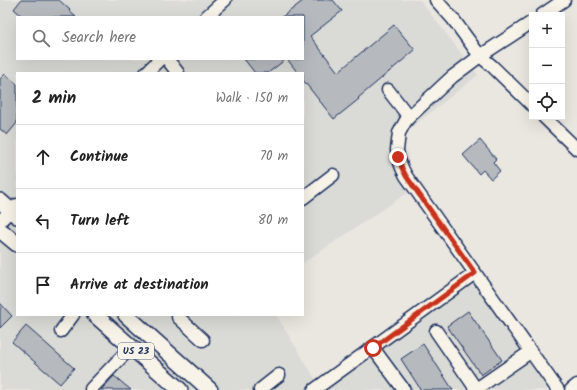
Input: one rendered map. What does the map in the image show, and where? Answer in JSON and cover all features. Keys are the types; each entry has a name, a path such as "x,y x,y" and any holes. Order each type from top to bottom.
{"main road":[{"path":"0,230 16,243"},
{"name":"US 23","path":"96,316 180,390"},
{"name":"US 23","path":"127,316 210,390"}],"street":[{"path":"207,16 225,0"},
{"path":"436,0 453,19 480,56 529,102"},
{"path":"546,12 564,0"},
{"path":"529,24 480,56 452,77 409,117 399,133 397,150 398,157 406,176 558,390"},
{"path":"147,72 159,60"},
{"path":"168,60 177,72"},
{"path":"388,90 409,117"},
{"path":"547,120 577,150"},
{"path":"304,196 333,175"},
{"path":"0,221 11,208"},
{"path":"314,390 475,273"},
{"path":"61,331 72,316"},
{"path":"178,317 203,340"},
{"path":"436,331 475,390 530,352"},
{"path":"92,390 91,389 131,347"},
{"path":"373,348 404,390"},
{"path":"260,390 279,375"},
{"path":"571,390 577,385"}],"shaded area":[{"path":"0,0 420,0 478,75 393,142 419,185 304,262 304,72 16,72 16,316 277,316 322,390 0,390"},
{"path":"472,273 562,390 326,390"}],"building":[{"path":"21,0 59,0 75,16 22,16 14,9"},
{"path":"304,0 333,0 342,11 310,36 338,72 394,25 415,50 334,119 304,81 304,72 297,72 288,60 304,60 304,16 283,16"},
{"path":"245,60 285,60 269,72 254,72"},
{"path":"5,74 16,83 16,124 7,135 0,129 0,79"},
{"path":"480,140 496,159 493,162 500,171 491,179 483,170 479,174 463,155"},
{"path":"0,303 12,316 0,328"},
{"path":"468,311 502,360 481,375 447,326"},
{"path":"26,326 74,368 60,384 12,342"},
{"path":"423,344 453,390 421,390 401,359"},
{"path":"114,376 131,390 101,390"}],"route":[{"path":"373,348 475,273 406,176 398,157"}]}
